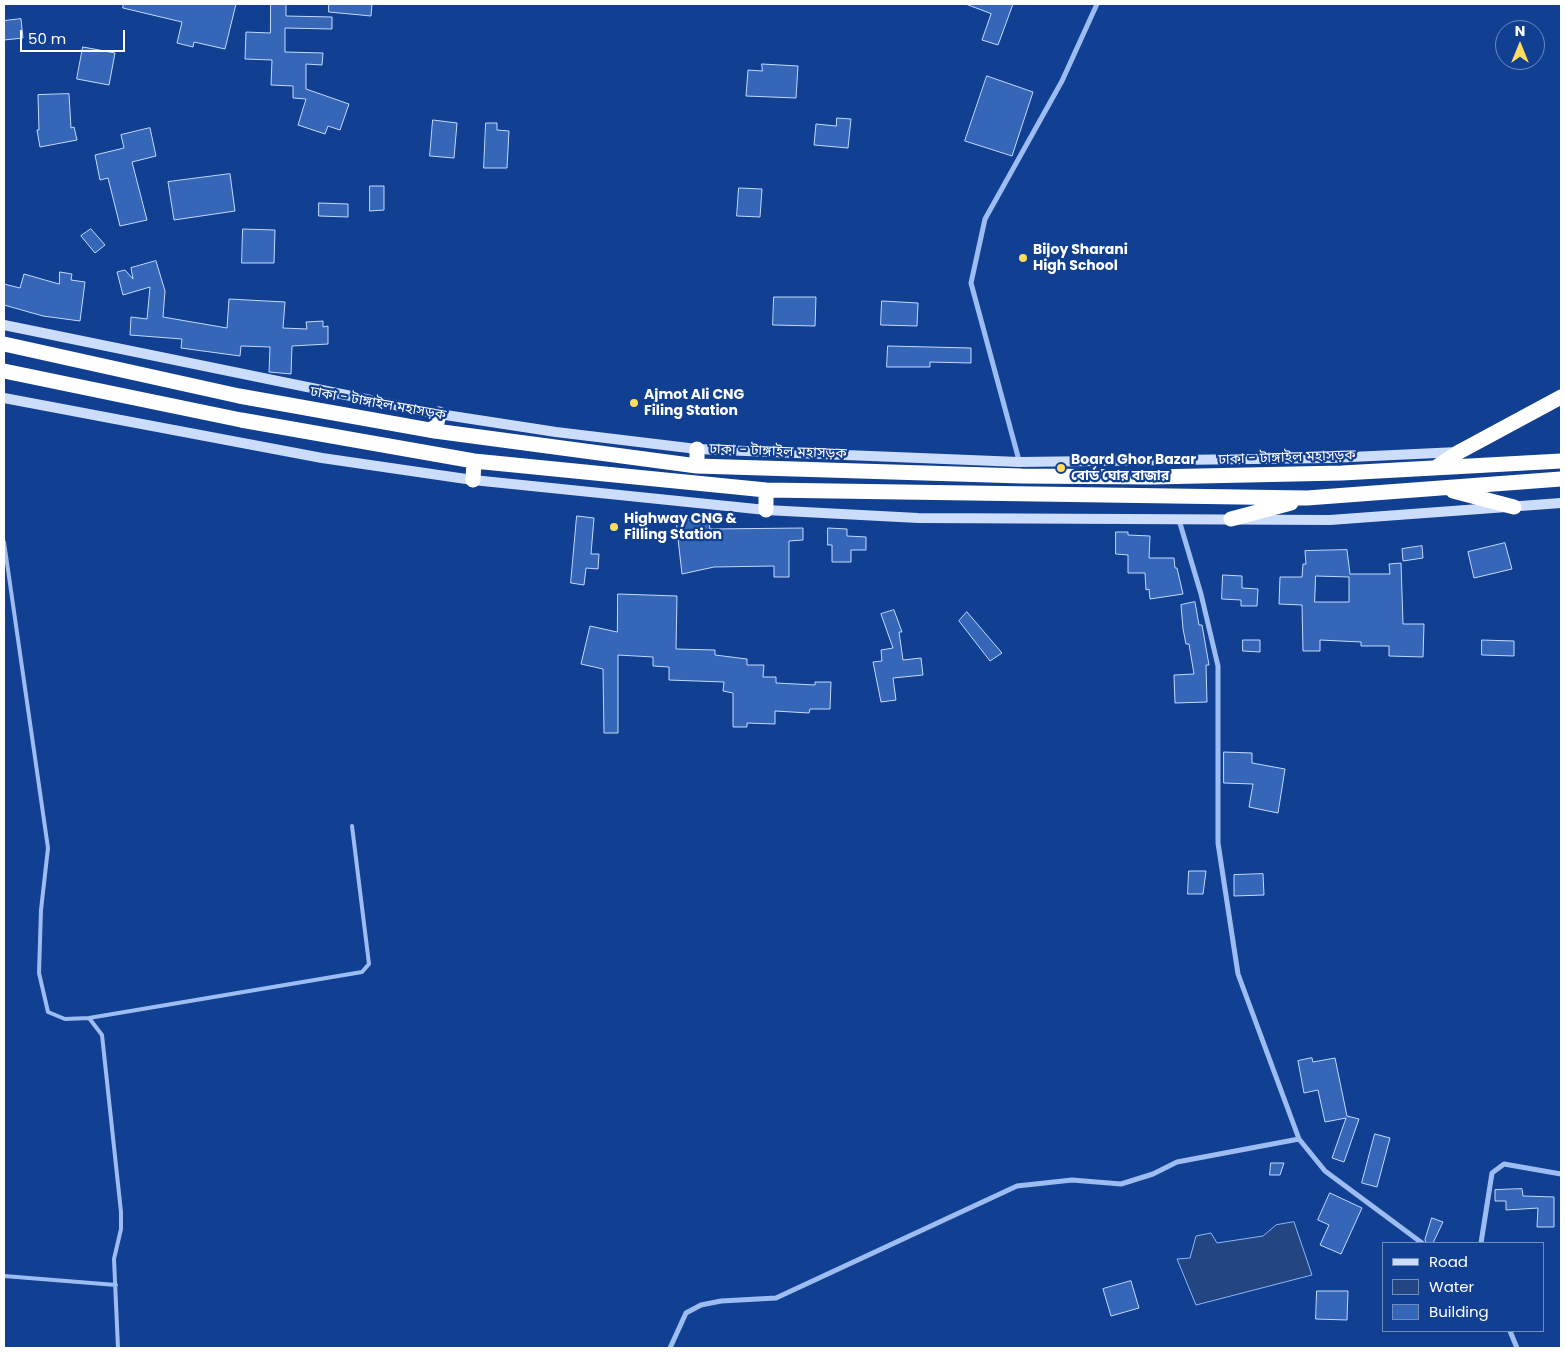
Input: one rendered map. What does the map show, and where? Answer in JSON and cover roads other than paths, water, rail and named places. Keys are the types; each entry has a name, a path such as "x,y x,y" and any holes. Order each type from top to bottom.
{"highway":[{"name":"ঢাকা - টাঙ্গাইল মহাসড়ক","path":"4,344 239,396 435,431 697,466 1332,474 1438,466 1561,461"},
{"path":"4,371 241,420 474,461 766,490 1307,498 1561,479"},
{"path":"1438,466 1459,452 1561,397"},
{"path":"435,431 439,414"},
{"path":"696,449 697,466"},
{"path":"473,480 474,461"},
{"path":"1438,488 1514,507"},
{"path":"766,490 766,510"},
{"path":"1231,519 1307,498"}],"main road":[{"path":"4,325 439,414 556,432 696,449 1021,469 1459,452"},
{"path":"4,398 322,458 473,480 766,510 918,518 1330,520 1561,503"}],"street":[{"path":"1021,469 970,283 985,219 1062,81 1097,4"},
{"path":"1179,520 1201,594 1218,666 1218,843 1238,974 1299,1139 1325,1171 1421,1242"},
{"path":"670,1348 686,1313 701,1305 721,1301 776,1298 1017,1186 1072,1180 1121,1184 1153,1174 1177,1162 1299,1139"},
{"path":"1481,1242 1492,1173 1497,1168 1504,1164 1561,1174"},
{"path":"1510,1332 1517,1348"}],"lane":[{"path":"4,542 48,848 40,910 40,973 48,1012 65,1019 89,1018 362,972 369,964 352,826"},
{"path":"89,1018 102,1035 121,1212 121,1229 114,1259 118,1348"},
{"path":"4,1276 116,1285"}],"water":[{"path":"1294,1222 1312,1275 1196,1305 1177,1259 1190,1258 1196,1236 1211,1233 1217,1243 1263,1236 1276,1225"}],"place":[{"name":"Bijoy Sharani High School","path":"1023,258"},
{"name":"Ajmot Ali CNG Filing Station","path":"634,403"},
{"name":"Board Ghor Bazar বোর্ড ঘোর বাজার","path":"1061,468"},
{"name":"Highway CNG & Filling Station","path":"614,527"}]}
